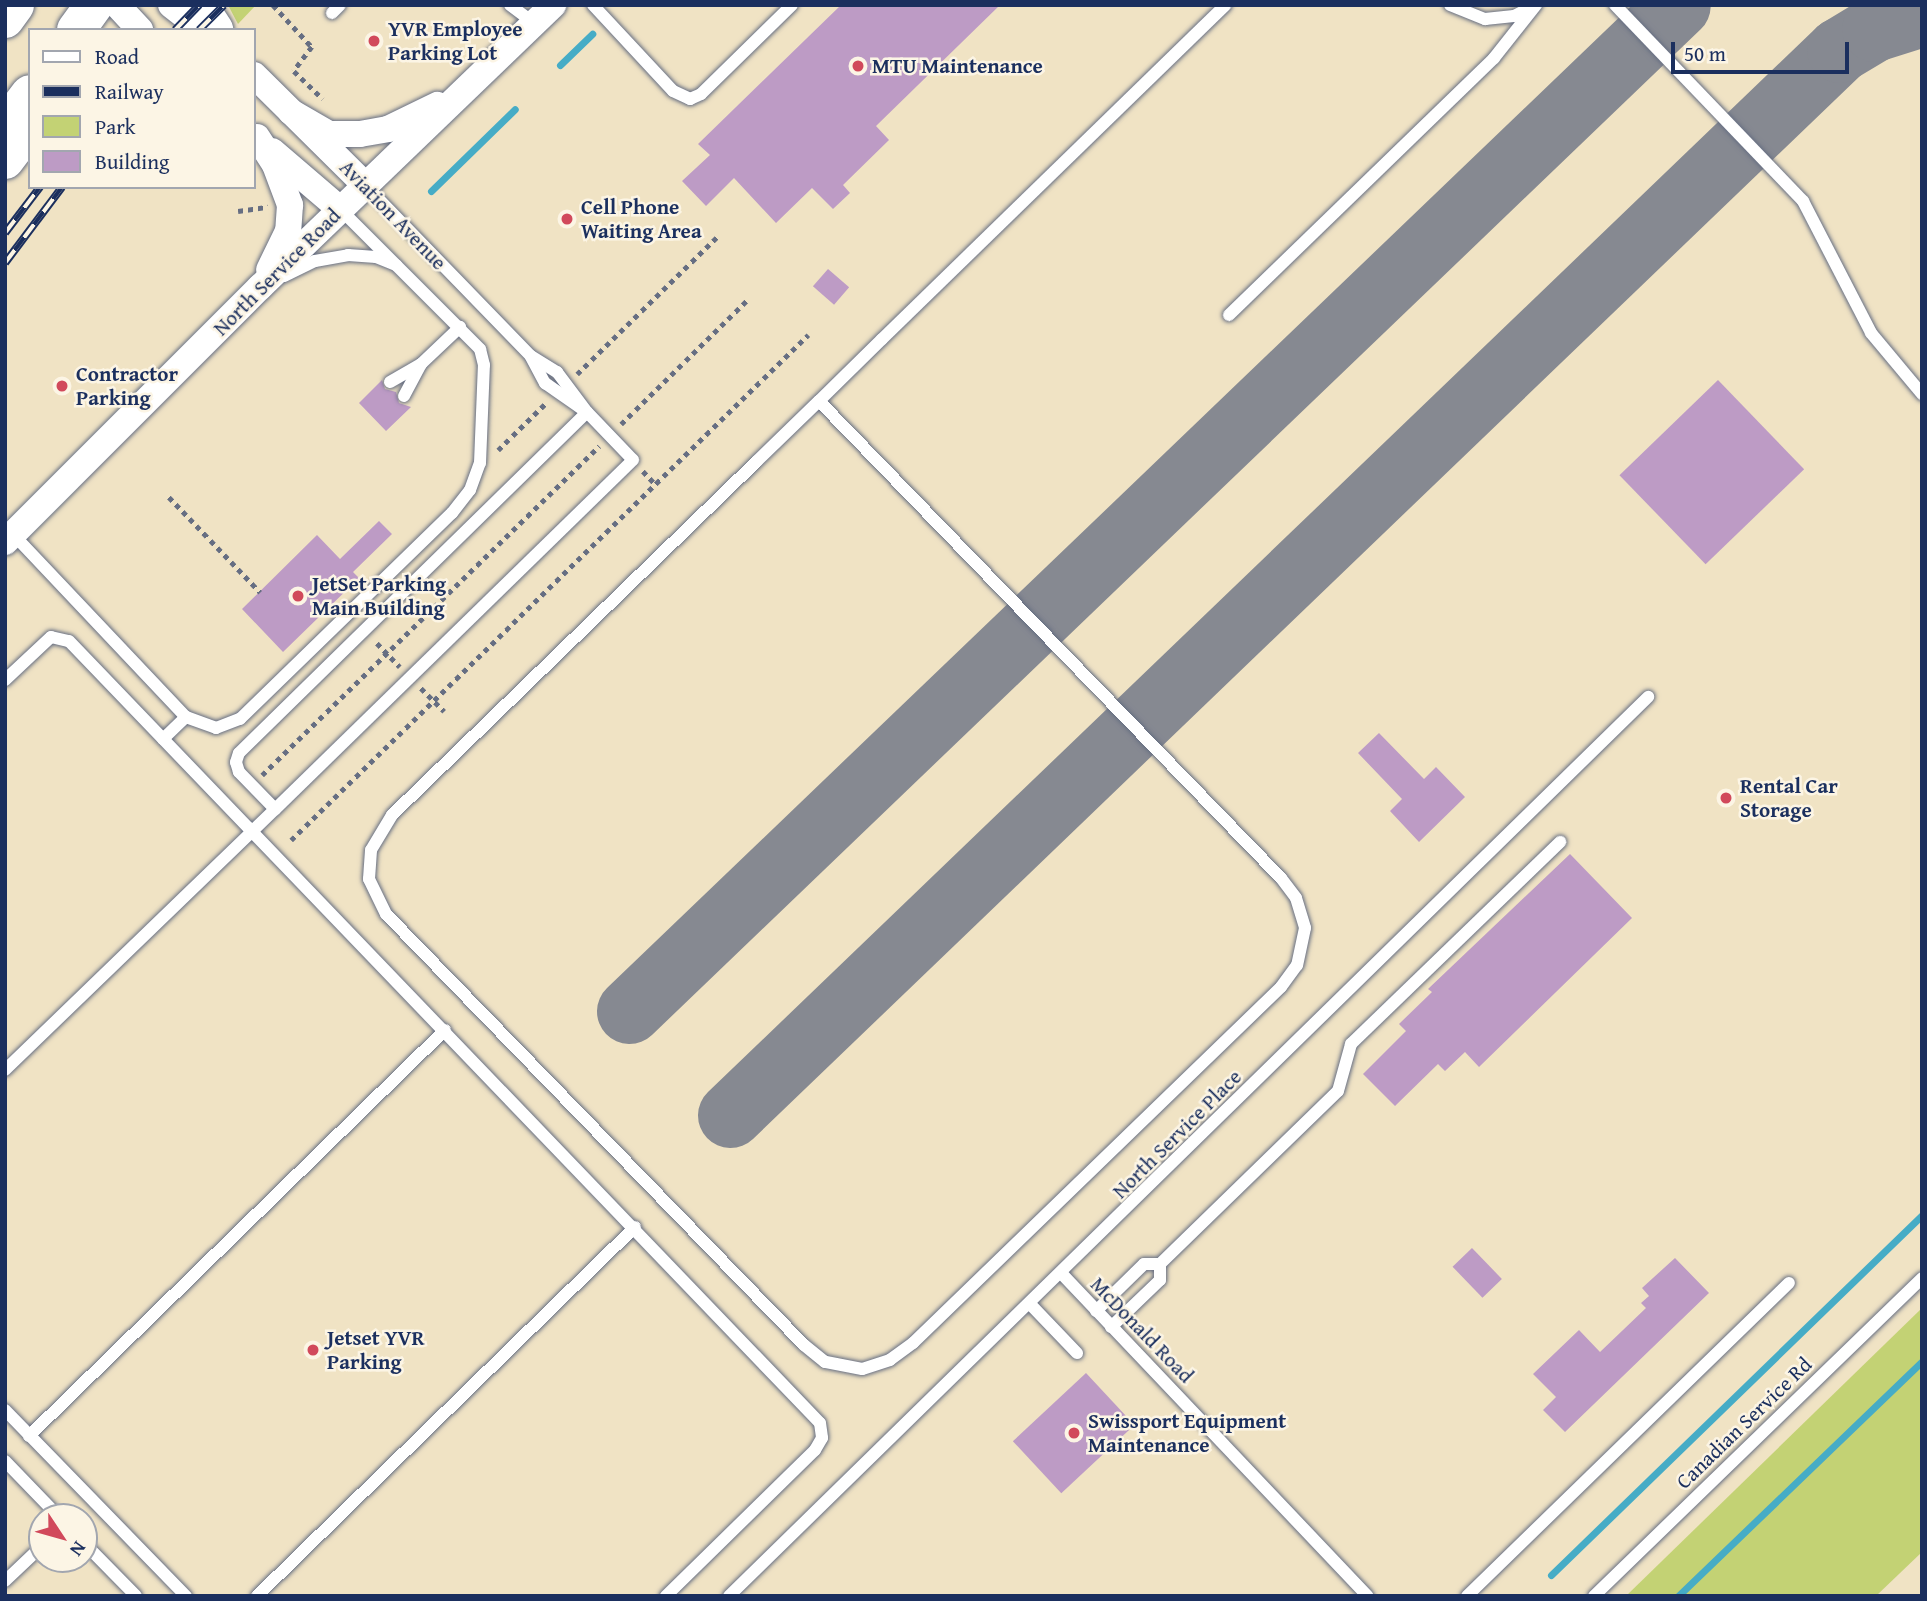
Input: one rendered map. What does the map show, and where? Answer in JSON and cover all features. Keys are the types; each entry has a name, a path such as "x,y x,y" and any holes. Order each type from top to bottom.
{"main road":[{"path":"5,19 15,5"},
{"path":"77,28 94,5"},
{"path":"198,5 213,28"},
{"path":"5,127 28,97"},
{"path":"5,160 28,130"}],"street":[{"path":"117,5 138,28"},
{"path":"171,5 200,28"},
{"name":"North Service Road","path":"8,534 460,93 537,11"},
{"name":"Aviation Avenue","path":"256,77 365,185"},
{"path":"290,112 329,134 360,134 388,129 460,93"},
{"path":"256,137 275,165 290,216 260,287"},
{"name":"Aviation Avenue","path":"256,137 340,209"}],"lane":[{"path":"510,5 537,11"},
{"path":"593,5 673,91 690,99 701,94 792,5"},
{"path":"819,401 1281,878 1296,898 1305,929 1297,965 1281,987 913,1343 890,1360 862,1368 825,1362 804,1345 386,914 369,872 375,838 392,815 1226,5"},
{"path":"1450,5 1472,16 1500,19 1535,5"},
{"path":"1229,315 1494,58 1535,5"},
{"path":"1615,5 1794,189 1871,333 1922,394"},
{"name":"Aviation Avenue","path":"275,809 633,460 587,412 559,397 545,383 531,356 365,185"},
{"name":"Aviation Avenue","path":"186,717 216,729 240,719 464,500 480,463 484,365 480,349 405,271 340,209"},
{"path":"260,287 315,261 348,255 376,257 405,271"},
{"path":"390,382 421,364 460,327"},
{"path":"404,396 421,364"},
{"path":"5,1070 275,809 236,768 239,753 587,412"},
{"path":"8,534 186,717 163,739"},
{"path":"5,680 46,640 61,636 253,831 817,1418 822,1430 815,1450 666,1596"},
{"name":"North Service Place","path":"729,1596 1062,1274 1648,697"},
{"path":"1096,1311 1144,1264 1160,1264 1338,1091 1351,1044 1560,842"},
{"path":"29,1436 444,1030"},
{"path":"257,1596 635,1227"},
{"path":"1111,1326 1160,1280 1160,1264"},
{"name":"McDonald Road","path":"1062,1274 1368,1596"},
{"name":"Canadian Service Rd","path":"1594,1596 1922,1278"},
{"path":"1467,1596 1789,1283"},
{"path":"1030,1304 1077,1353"},
{"path":"5,1410 186,1596"},
{"path":"5,1461 46,1503"},
{"path":"98,1557 136,1596"},
{"path":"5,1581 28,1559"}],"path":[{"path":"273,5 312,47 294,71 333,107"},
{"path":"237,211 276,207"},
{"path":"572,379 719,235"},
{"path":"618,427 748,299"},
{"path":"291,840 808,335"},
{"path":"497,451 550,399"},
{"path":"258,778 599,445"},
{"path":"169,497 260,592"},
{"path":"371,637 404,671"},
{"path":"418,685 444,711"}],"green space":[{"path":"228,5 256,5 238,24"},
{"path":"1922,1308 1922,1552 1876,1596 1626,1596"}],"building":[{"name":"MTU Maintenance","path":"841,5 1000,5 876,126 889,140 843,185 850,193 833,209 812,188 776,223 734,178 706,206 682,181 710,155 698,144"},
{"path":"828,269 849,287 834,305 813,286"},
{"path":"382,380 385,389 396,392 399,403 411,407 386,431 359,403"},
{"path":"1718,380 1804,469 1706,564 1619,475"},
{"name":"JetSet Parking Main Building","path":"379,521 392,534 353,572 359,578 283,652 242,609 317,535 340,559"},
{"path":"1379,733 1424,779 1436,767 1465,797 1419,842 1390,811 1402,799 1358,753"},
{"path":"1570,854 1632,918 1479,1067 1465,1052 1445,1071 1438,1064 1395,1106 1363,1074 1406,1031 1399,1024 1432,992 1428,989"},
{"path":"1472,1248 1502,1279 1482,1298 1453,1267"},
{"path":"1675,1258 1709,1293 1565,1432 1543,1410 1556,1397 1533,1374 1579,1330 1600,1352 1646,1308 1641,1303 1649,1296 1642,1288"},
{"name":"Swissport Equipment Maintenance","path":"1086,1373 1134,1425 1061,1493 1013,1441"}],"waterway":[{"path":"560,65 592,34"},
{"path":"431,191 515,109"},
{"path":"1551,1575 1922,1215"},
{"path":"1678,1596 1922,1361"}],"taxiway":[{"path":"629,1011 1678,5"},
{"path":"730,1115 1839,50 1874,29 1922,14"}],"railway":[{"path":"177,28 199,5"},
{"path":"201,28 224,5"},
{"path":"5,233 38,189"},
{"path":"5,263 60,189"}],"place":[{"name":"YVR Employee Parking Lot","path":"374,41"},
{"name":"MTU Maintenance","path":"858,66"},
{"name":"Cell Phone Waiting Area","path":"567,219"},
{"name":"Contractor Parking","path":"62,386"},
{"name":"JetSet Parking Main Building","path":"298,596"},
{"name":"Rental Car Storage","path":"1726,798"},
{"name":"Jetset YVR Parking","path":"313,1350"},
{"name":"Swissport Equipment Maintenance","path":"1074,1433"}]}
